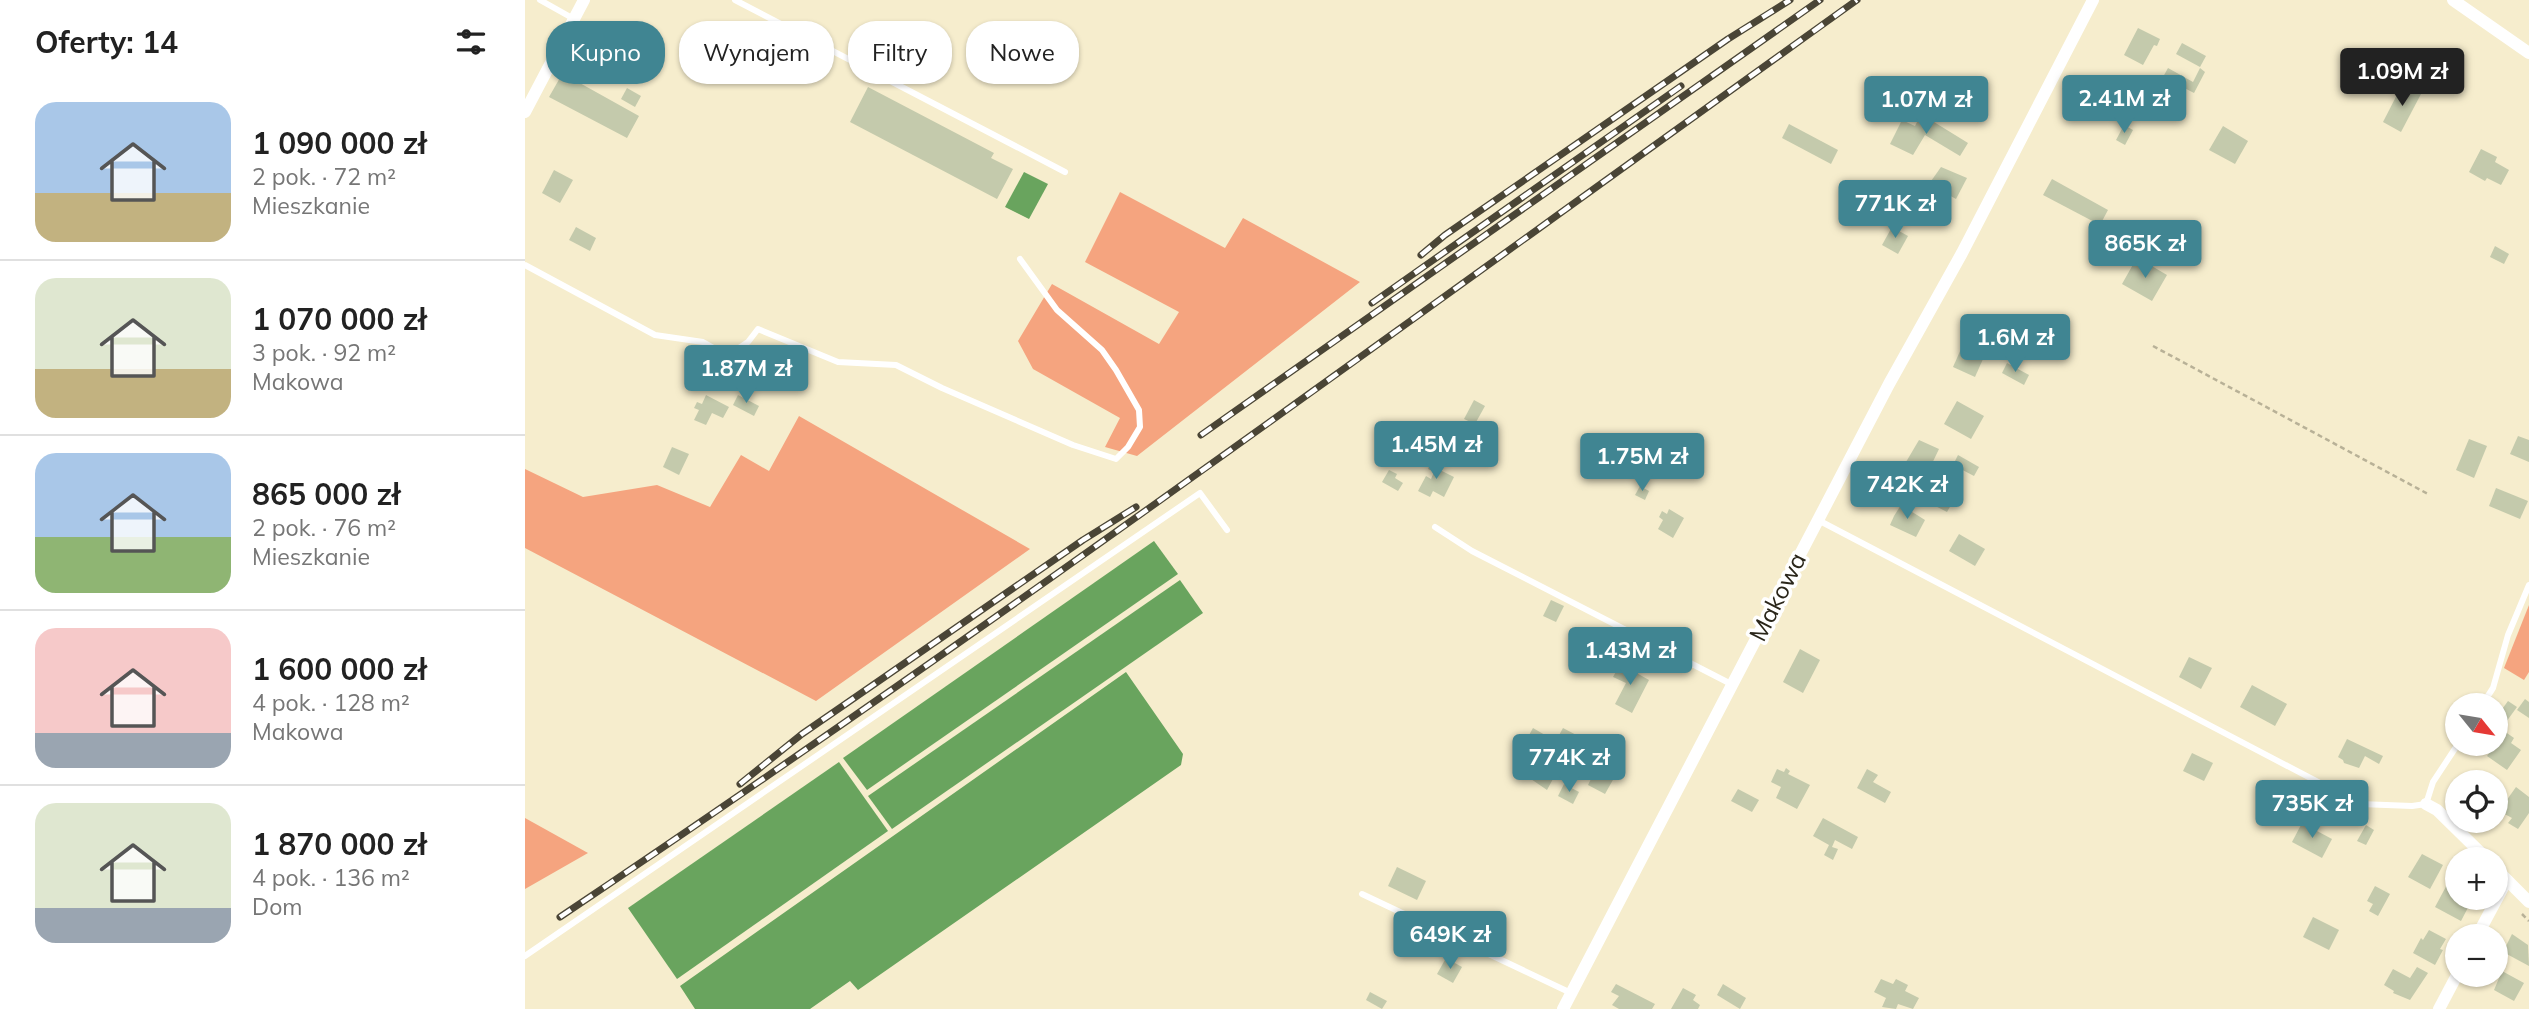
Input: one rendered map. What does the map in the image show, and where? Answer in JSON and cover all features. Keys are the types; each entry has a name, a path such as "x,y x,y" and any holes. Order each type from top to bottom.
{"street":[{"path":"525,112 584,0"},
{"name":"Makowa","path":"1563,1009 2093,0"},
{"path":"2453,0 2529,53"},
{"path":"2426,804 2437,810 2475,847"},
{"path":"2508,881 2529,902"},
{"path":"2439,1009 2451,987"}],"lane":[{"path":"540,0 574,19"},
{"path":"735,0 1065,172"},
{"path":"525,265 655,335 703,342 719,351 736,350 748,342 758,329 838,362 896,365 1061,439 1116,459 1128,447 1140,427 1139,410 1102,351 1057,310 1020,259"},
{"path":"525,956 1200,493 1227,530"},
{"path":"1818,520 2360,804 2412,807 2426,804 2433,782 2450,756"},
{"path":"1435,527 1472,551 1733,685"},
{"path":"2490,693 2508,635 2529,585"},
{"path":"1362,894 1571,993"}],"path":[{"path":"2051,81 2125,122"},
{"path":"2153,346 2428,494"}],"shaded area":[{"path":"1024,172 1048,184 1029,219 1005,207"},
{"path":"1120,192 1225,248 1243,218 1360,282 1137,456 1105,447 1120,418 1033,369 1018,341 1052,284 1159,344 1179,312 1085,262"},
{"path":"799,416 1030,549 816,701 525,548 525,469 583,497 657,485 710,507 741,455 769,471"},
{"path":"1154,541 1178,574 867,790 843,758"},
{"path":"1180,580 1203,613 892,829 868,796"},
{"path":"2529,605 2529,672 2524,680 2504,668"},
{"path":"1126,672 1183,754 1181,765 858,990 850,981 810,1009 695,1009 680,986"},
{"path":"839,762 888,831 677,979 628,908"},
{"path":"525,818 588,853 525,889"}],"building":[{"path":"2138,28 2160,39 2143,65 2124,55"},
{"path":"2182,43 2206,56 2200,67 2176,54"},
{"path":"2168,68 2193,82 2200,68 2205,72 2194,93 2163,77"},
{"path":"556,84 582,84 639,116 627,138 549,97"},
{"path":"2402,85 2421,94 2401,132 2383,122"},
{"path":"868,87 994,153 991,158 1013,169 997,199 850,122"},
{"path":"627,88 641,96 635,107 621,99"},
{"path":"1921,114 1968,143 1960,156 1925,135 1913,155 1890,144 1902,120 1915,126"},
{"path":"1789,124 1838,150 1831,164 1782,138"},
{"path":"2124,125 2133,130 2125,145 2116,140"},
{"path":"2223,126 2248,141 2235,164 2209,150"},
{"path":"2481,149 2497,157 2495,162 2509,170 2501,185 2487,178 2485,181 2469,172"},
{"path":"1941,167 1967,178 1956,199 1929,184"},
{"path":"554,170 573,180 560,203 542,193"},
{"path":"2052,179 2108,210 2100,225 2043,195"},
{"path":"576,227 596,238 590,251 569,240"},
{"path":"1892,227 1908,236 1898,254 1882,245"},
{"path":"2495,246 2509,254 2504,264 2490,257"},
{"path":"2135,261 2148,269 2150,265 2167,275 2152,301 2122,284"},
{"path":"1961,349 1983,359 1975,377 1953,367"},
{"path":"2007,363 2029,375 2024,385 2002,373"},
{"path":"706,395 729,407 723,418 712,413 706,425 694,420 699,410 694,408 697,402 702,404"},
{"path":"738,395 759,406 754,416 733,405"},
{"path":"1474,400 1485,406 1475,424 1464,419"},
{"path":"1957,401 1984,416 1971,439 1944,424"},
{"path":"2518,436 2529,440 2529,462 2510,454"},
{"path":"2469,439 2487,446 2474,478 2456,470"},
{"path":"1919,440 1939,449 1928,472 1906,462"},
{"path":"672,447 689,454 679,475 663,467"},
{"path":"1958,455 1979,467 1974,476 1953,465"},
{"path":"1433,459 1443,464 1440,470 1454,477 1444,497 1433,491 1430,497 1418,491 1426,476 1431,479 1434,472 1428,469"},
{"path":"1389,470 1397,474 1395,478 1403,483 1398,491 1382,482"},
{"path":"1924,481 1955,498 1947,512 1916,496"},
{"path":"1640,486 1649,491 1645,500 1635,495"},
{"path":"2496,488 2528,501 2520,519 2489,506"},
{"path":"1901,505 1925,520 1916,537 1890,525"},
{"path":"1669,509 1684,518 1673,538 1658,529 1663,520 1659,517 1662,511 1667,514"},
{"path":"1959,534 1985,549 1975,566 1949,551"},
{"path":"1551,600 1564,606 1556,622 1543,616"},
{"path":"1800,649 1820,660 1803,693 1783,682"},
{"path":"2189,657 2212,668 2201,689 2179,677"},
{"path":"1622,661 1635,667 1633,671 1649,680 1632,713 1615,704 1626,683 1613,677"},
{"path":"2252,685 2287,704 2275,726 2240,707"},
{"path":"2525,699 2529,702 2529,718 2517,710"},
{"path":"2508,701 2517,707 2508,719"},
{"path":"1533,728 1545,735 1532,759 1519,753"},
{"path":"1563,728 1582,738 1576,747 1558,737"},
{"path":"2508,734 2514,738 2511,743 2521,750 2507,770 2487,756 2508,756"},
{"path":"2347,739 2383,756 2379,764 2365,756 2359,768 2344,763 2338,757"},
{"path":"2192,753 2213,763 2204,781 2183,771"},
{"path":"1524,762 1547,777 1549,774 1554,777 1547,790 1518,770"},
{"path":"1786,768 1790,771 1788,774 1810,785 1797,809 1776,798 1781,787 1771,782 1777,769 1784,772"},
{"path":"1596,769 1614,778 1605,794 1588,785"},
{"path":"1867,769 1878,775 1873,782 1891,792 1885,803 1857,788"},
{"path":"1564,784 1579,792 1573,804 1558,796"},
{"path":"2516,787 2529,797 2529,813 2518,829 2508,823 2512,818 2508,816 2508,798"},
{"path":"1738,789 1759,800 1752,812 1731,801"},
{"path":"1823,818 1858,837 1852,849 1835,840 1832,847 1838,849 1833,860 1824,855 1829,845 1813,836"},
{"path":"2302,823 2332,839 2322,858 2292,842"},
{"path":"2366,825 2374,830 2366,845 2357,841"},
{"path":"2422,854 2443,865 2430,889 2408,877"},
{"path":"1397,867 1426,881 1417,900 1388,886"},
{"path":"2375,886 2390,894 2378,916 2369,911 2373,904 2367,901"},
{"path":"2445,888 2445,910 2467,910 2461,921 2435,907"},
{"path":"2313,917 2339,930 2329,950 2303,937"},
{"path":"1483,927 1505,937 1496,954 1489,950 1491,945 1477,939"},
{"path":"2429,930 2445,938 2440,949 2443,950 2435,965 2413,953 2421,938 2423,940"},
{"path":"2512,934 2528,945 2529,966 2508,955 2508,942"},
{"path":"1446,958 1462,967 1453,983 1437,974"},
{"path":"2417,967 2428,973 2410,1000 2393,993 2394,991 2384,985 2393,969 2410,978"},
{"path":"2508,974 2524,983 2514,1001 2494,990 2495,987 2508,987"},
{"path":"1881,979 1893,984 1896,979 1908,985 1905,991 1919,998 1913,1009 1898,1004 1896,1009 1882,1007 1886,998 1874,992"},
{"path":"1616,984 1655,1004 1652,1009 1619,1009 1612,1005 1619,996 1611,992"},
{"path":"1723,984 1746,998 1740,1009 1717,995"},
{"path":"1683,988 1696,995 1693,1000 1700,1005 1698,1009 1671,1009"},
{"path":"1370,992 1387,1001 1382,1009 1366,1000"}],"railway":[{"path":"1421,255 1445,235 1728,39 1790,0"},
{"path":"1201,435 1820,0"},
{"path":"560,917 888,693 1857,0"},
{"path":"1372,303 1681,86"},
{"path":"740,784 802,734 1083,540 1136,507"}]}
